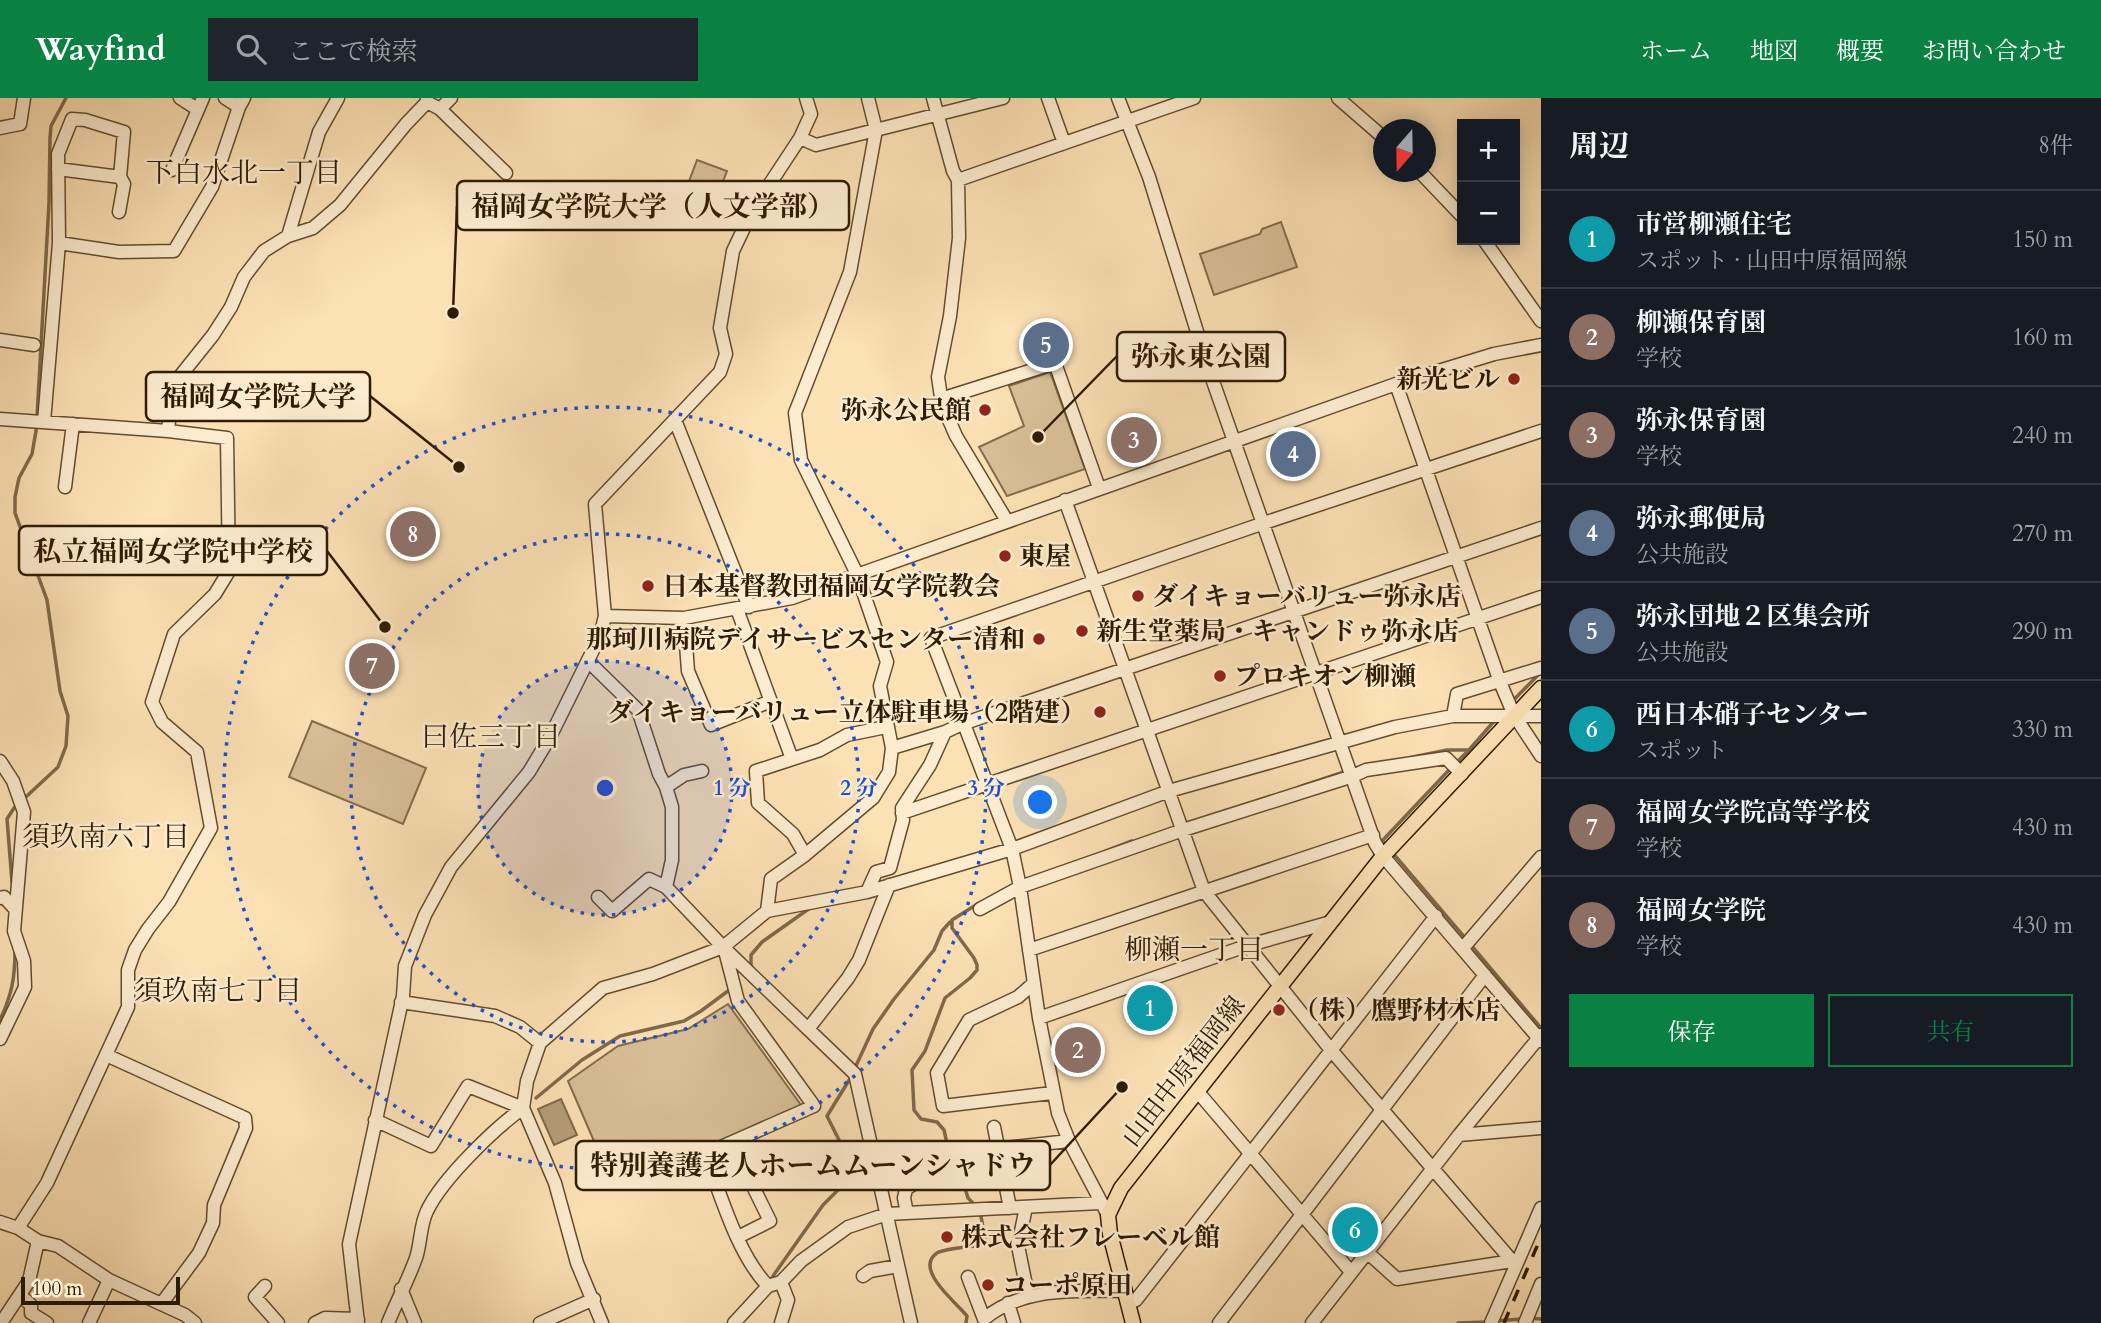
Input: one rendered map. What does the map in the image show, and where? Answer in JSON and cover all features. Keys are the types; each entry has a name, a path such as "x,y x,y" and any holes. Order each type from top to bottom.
{"main road":[{"name":"山田中原福岡線","path":"1104,1209 1456,769 1507,711 1541,688"},
{"path":"1104,1209 1133,1323"}],"street":[{"path":"0,128 20,124 24,98"},
{"path":"172,170 200,104 180,98"},
{"path":"59,243 119,252 174,251 212,187 241,103 225,98"},
{"path":"288,236 319,132 338,98"},
{"path":"440,109 451,98"},
{"path":"315,1323 325,1318 358,1321 349,1244 401,1002 405,967 425,915 451,867 529,772 600,636 605,616 596,504 720,372 726,354 720,328 733,251 752,211 800,138 811,114 806,98"},
{"path":"767,911 771,880 873,797 889,772 892,748 880,686 887,662 857,574 801,460 795,413 850,272 876,130 868,98"},
{"path":"933,98 958,180 959,238 950,316 938,377 941,398 956,436 1007,521"},
{"path":"800,138 816,145 1003,98"},
{"path":"1048,98 1064,143"},
{"path":"1118,98 1149,177 1208,367 1373,835 1436,916 1540,1038 1459,1135 1312,1323"},
{"path":"958,180 1194,98"},
{"path":"1338,98 1373,128"},
{"path":"168,431 172,392 181,375 213,335 231,307 244,277 264,251 288,236 313,228 340,205 427,100 440,109 506,173"},
{"path":"44,422 59,243 58,154 72,120 85,120 124,132 120,177 124,184 119,212"},
{"path":"58,169 120,177"},
{"path":"1430,182 1457,211"},
{"path":"1488,245 1541,321"},
{"path":"0,340 34,345"},
{"path":"605,616 684,618 792,598 1396,384 1494,354 1541,345"},
{"path":"941,398 1055,363 1099,488"},
{"path":"1396,384 1500,681 1507,711 1541,756"},
{"path":"0,419 227,438 229,570 215,594 174,634 152,702 162,722 197,752 211,828 169,902 135,950 128,970 128,1007 47,1183 18,1228"},
{"path":"674,420 743,608 792,759"},
{"path":"65,488 73,424"},
{"path":"734,1323 801,1261 848,1227 887,1214 1026,1207 1104,1209 1069,1141 1052,1093 1012,849 931,638 1541,431"},
{"path":"1065,500 1204,891 1279,988 1514,1262"},
{"path":"892,748 1541,528"},
{"path":"902,813 1541,597"},
{"path":"684,618 688,671 711,725 771,701"},
{"path":"588,661 638,710 659,774 666,787 671,807 672,847 666,887"},
{"path":"1453,716 1458,694 1540,668"},
{"path":"602,1323 577,1264 555,1183 523,1108 527,1081 540,1044 603,988 653,974 723,947 767,911 867,892 1012,849 1169,791 1395,727 1453,716 1507,711 1541,716"},
{"path":"805,855 793,834 758,803 756,771 820,750 847,735 886,727"},
{"path":"867,892 876,872 890,868 901,831 902,808 930,765 945,732"},
{"path":"980,909 1019,883 1353,776 1366,769 1446,758 1456,769"},
{"path":"0,761 13,781 24,812 14,930 24,961 24,987 0,1039"},
{"path":"666,787 684,775 702,771"},
{"path":"1029,950 1373,835"},
{"path":"1463,948 1541,857"},
{"path":"598,897 612,911 649,879 666,887 723,947 853,1072 911,1323"},
{"path":"808,1029 859,960 889,885"},
{"path":"0,898 4,897 15,909"},
{"path":"968,1277 984,1319 1008,1303 1028,1295 1136,1300 1436,916"},
{"path":"1039,1018 1246,946 1331,922"},
{"path":"723,947 738,1001 814,1106 705,1154 738,1237 759,1276 775,1284 788,1300 781,1323"},
{"path":"1219,1323 1485,975"},
{"path":"1034,984 1018,996 969,1020 937,1073 943,1106 1052,1093"},
{"path":"401,1002 495,1016 520,1027 540,1044"},
{"path":"106,1055 245,1118 246,1128 214,1205 213,1223 199,1253 162,1303"},
{"path":"375,1120 431,1146 468,1086 523,1108"},
{"path":"1198,1092 1351,1272"},
{"path":"388,1323 416,1257 427,1211 477,1149 523,1108"},
{"path":"994,1127 1010,1208"},
{"path":"1459,1135 1541,1128"},
{"path":"968,1152 1069,1141"},
{"path":"907,1213 904,1198 906,1189 946,1162"},
{"path":"715,1181 744,1168 770,1221 738,1237"},
{"path":"1026,1207 1018,1246 1028,1295"},
{"path":"1492,1323 1514,1262 1541,1208"},
{"path":"0,1222 18,1228 38,1241 58,1246 109,1280 162,1303 195,1323"},
{"path":"1,1323 29,1281 38,1241"},
{"path":"1367,1252 1397,1279 1514,1262"},
{"path":"863,1276 870,1271 898,1266"},
{"path":"89,1323 109,1280"},
{"path":"1525,1323 1541,1284"},
{"path":"265,1286 255,1297 278,1323"},
{"path":"401,1289 415,1323"},
{"path":"20,1295 31,1305 32,1313 47,1323"},
{"path":"540,1323 594,1299"},
{"path":"1008,1303 1014,1323"}],"shaded area":[{"path":"697,160 727,171 711,212 682,200"},
{"path":"1281,222 1297,267 1214,295 1200,254 1260,234 1262,229"},
{"path":"1050,372 1085,469 1007,496 979,447 1024,426 1009,386"},
{"path":"312,721 426,768 403,824 289,777"},
{"path":"728,1004 801,1105 693,1154 619,1179 609,1153 600,1155 568,1081 618,1046 688,1029"},
{"path":"561,1099 577,1135 554,1145 538,1109"}],"waterway":[{"path":"37,417 51,126 66,98"},
{"path":"12,882 7,819 14,808 58,767 66,746 68,716 60,691 47,600 15,513 19,478 32,454 37,425"},
{"path":"1501,713 1540,673"},
{"path":"1413,757 1447,750 1469,750 1496,719"},
{"path":"1456,763 1469,750"},
{"path":"1299,787 1368,764"},
{"path":"1386,845 1382,841 1450,769"},
{"path":"1106,851 1132,841"},
{"path":"1391,851 1465,938"},
{"path":"975,1205 968,1198 959,1169 950,1157 944,1130 937,1122 921,1119 914,1110 912,1070 925,1051 945,998 977,970 974,958 952,928 952,920 979,903"},
{"path":"751,969 751,955 762,942 810,908"},
{"path":"854,1070 873,1029 934,950 942,931 950,922"},
{"path":"1470,944 1541,1028"},
{"path":"0,1020 12,986 15,950"},
{"path":"536,1098 582,1060 620,1036 684,1021 732,988"},
{"path":"773,1276 823,1205 844,1184 851,1171 850,1162 827,1116 851,1077"},
{"path":"966,1323 967,1316 939,1286 930,1268 931,1260 941,1251 981,1245 985,1238 980,1211"},
{"path":"1529,1318 1541,1319"},
{"path":"1494,1321 1522,1319"},
{"path":"1458,1323 1487,1322"}],"railway":[{"path":"1504,1323 1541,1237"}],"place":[{"name":"福岡女学院大学（人文学部）","path":"453,313"},
{"name":"弥永団地２区集会所","path":"1046,345"},
{"name":"新光ビル","path":"1514,379"},
{"name":"弥永公民館","path":"985,410"},
{"name":"弥永東公園","path":"1038,437"},
{"name":"弥永保育園","path":"1134,440"},
{"name":"弥永郵便局","path":"1293,454"},
{"name":"福岡女学院大学","path":"459,467"},
{"name":"福岡女学院","path":"413,534"},
{"name":"東屋","path":"1005,556"},
{"name":"日本基督教団福岡女学院教会","path":"648,586"},
{"name":"ダイキョーバリュー弥永店","path":"1138,596"},
{"name":"私立福岡女学院中学校","path":"385,627"},
{"name":"新生堂薬局・キャンドゥ弥永店","path":"1082,631"},
{"name":"那珂川病院デイサービスセンター清和","path":"1039,639"},
{"name":"福岡女学院高等学校","path":"372,666"},
{"name":"プロキオン柳瀬","path":"1220,676"},
{"name":"ダイキョーバリュー立体駐車場（2階建）","path":"1100,712"},
{"name":"市営柳瀬住宅","path":"1150,1008"},
{"name":"（株）鷹野材木店","path":"1279,1010"},
{"name":"柳瀬保育園","path":"1078,1050"},
{"name":"特別養護老人ホームムーンシャドウ","path":"1122,1087"},
{"name":"西日本硝子センター","path":"1355,1230"},
{"name":"株式会社フレーベル館","path":"947,1237"},
{"name":"コーポ原田","path":"988,1285"}],"district":[{"name":"下白水北一丁目","path":"244,172"},
{"name":"曰佐三丁目","path":"491,736"},
{"name":"須玖南六丁目","path":"106,836"},
{"name":"柳瀬一丁目","path":"1194,949"},
{"name":"須玖南七丁目","path":"218,990"}]}
